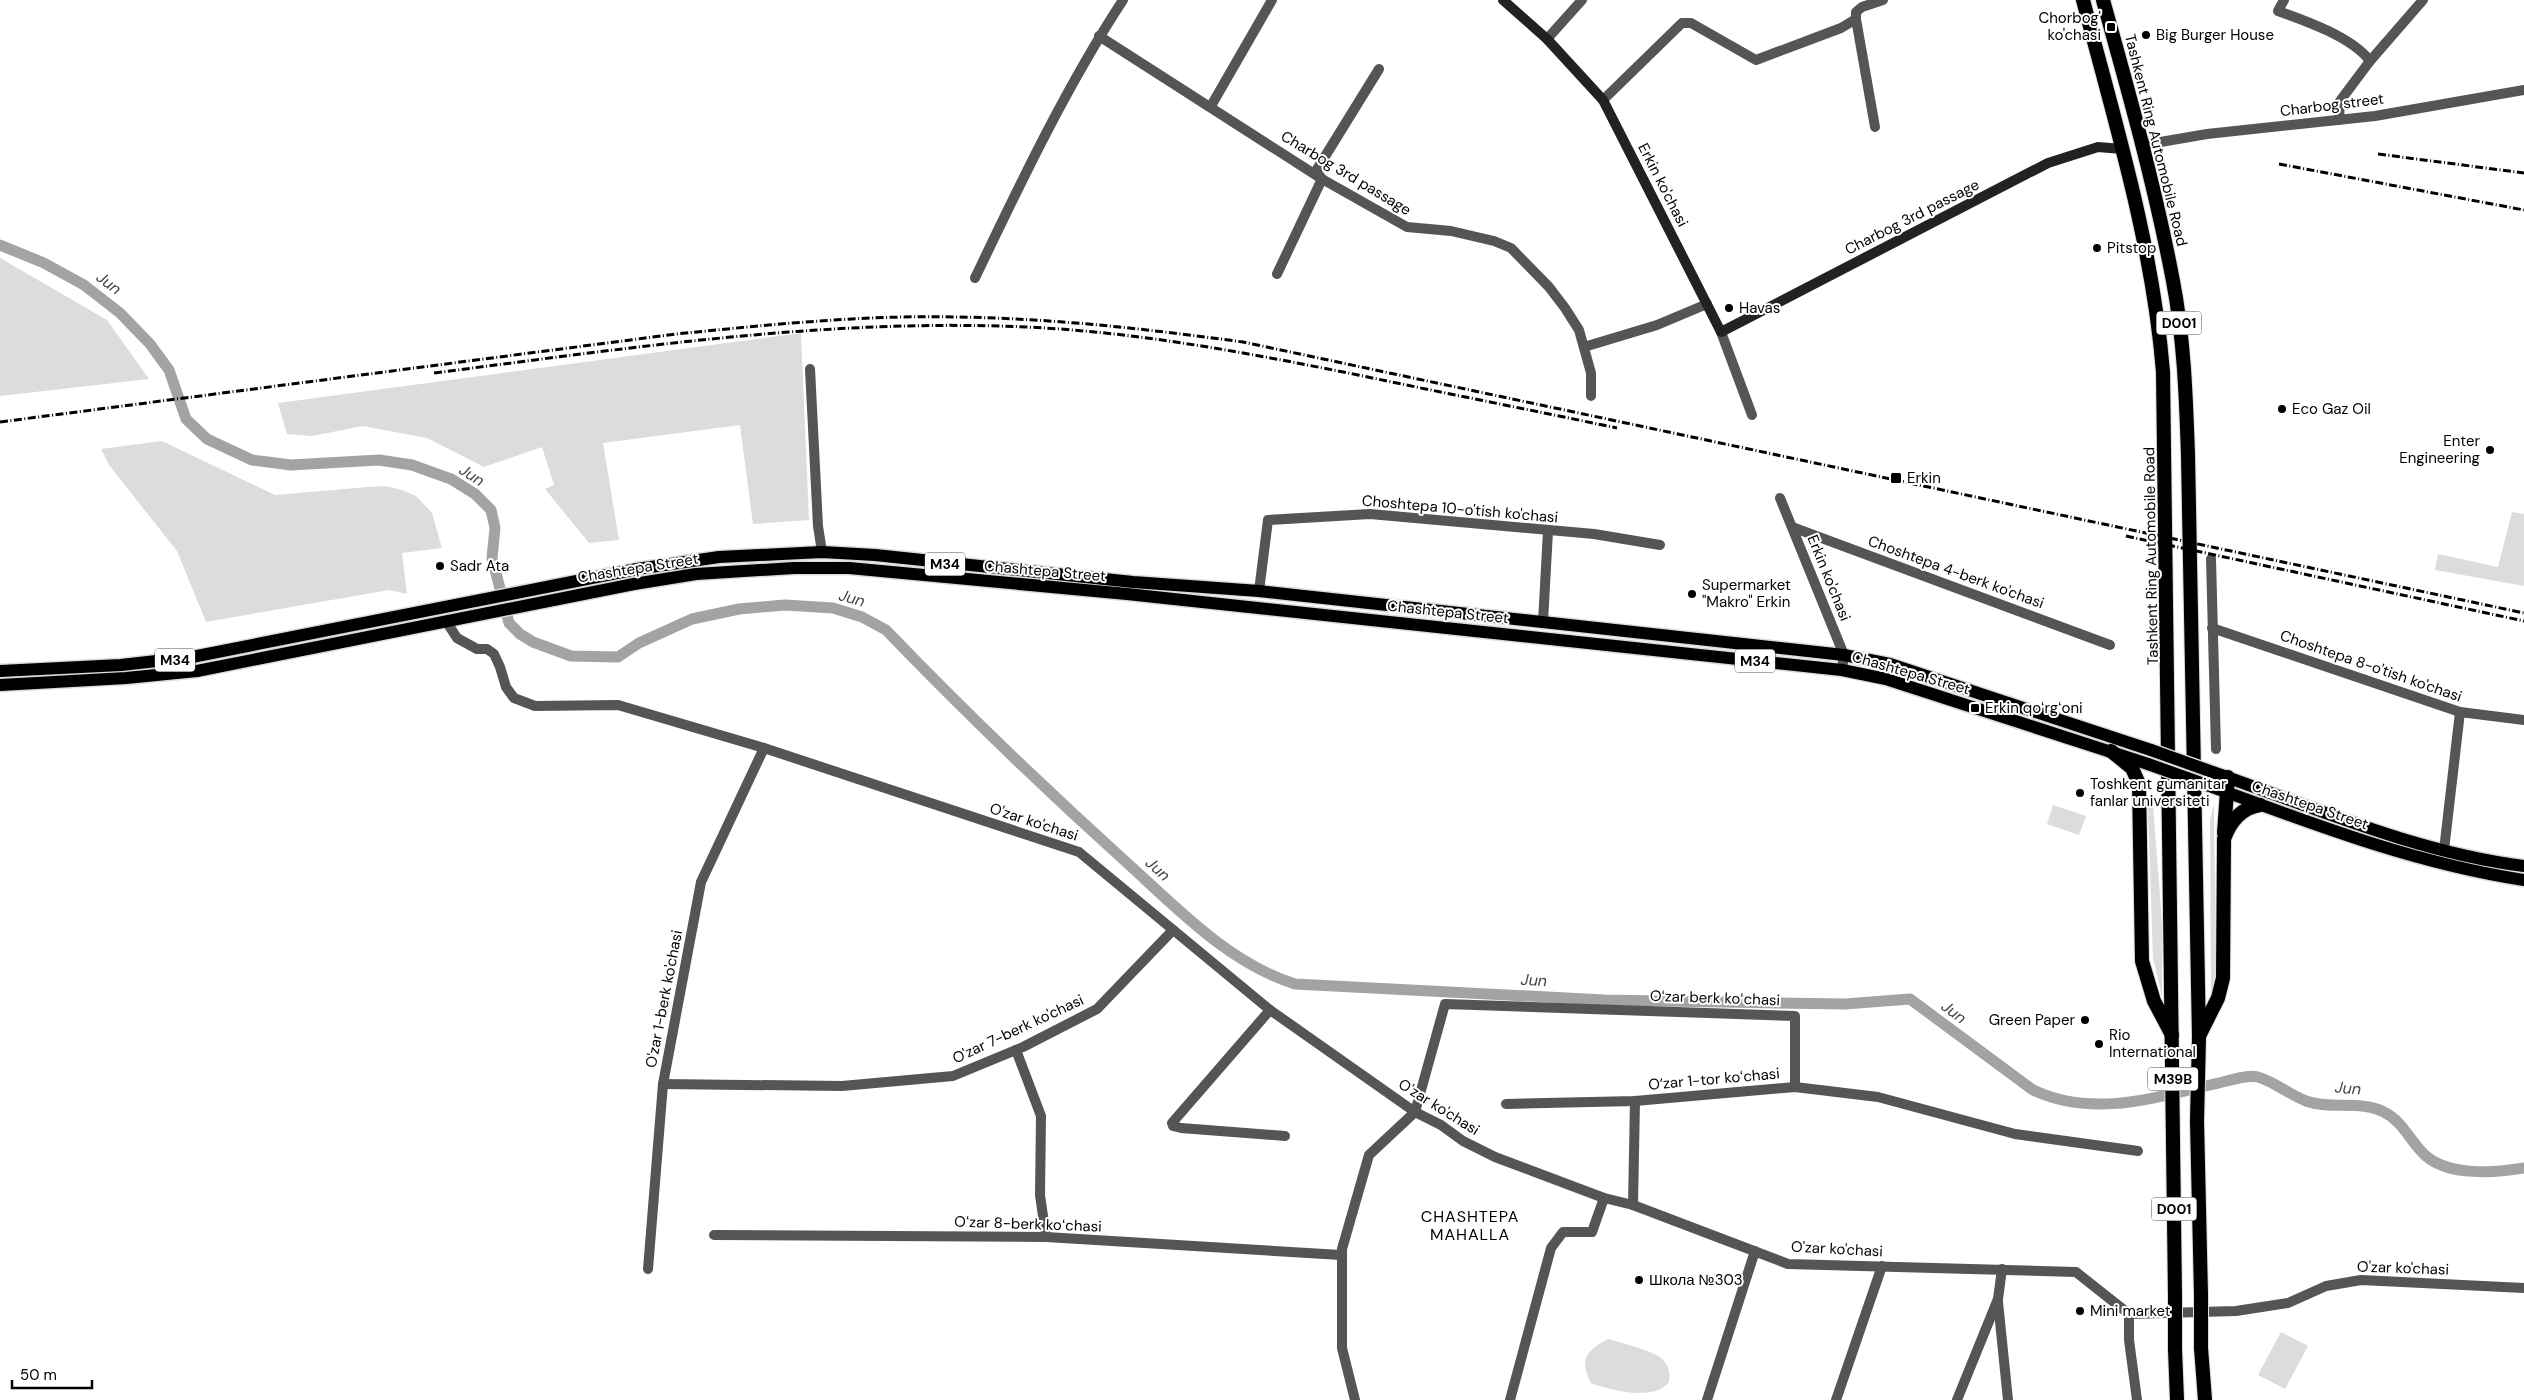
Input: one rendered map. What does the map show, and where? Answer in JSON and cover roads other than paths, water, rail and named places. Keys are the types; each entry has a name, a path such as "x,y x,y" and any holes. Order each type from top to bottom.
{"highway":[{"name":"Tashkent Ring Automobile Road","path":"2083,0 2122,149 2154,297 2163,372 2173,1121"},
{"name":"Tashkent Ring Automobile Road","path":"2103,0 2143,145 2173,281 2184,363 2187,406 2199,1037"},
{"path":"2122,149 2143,145"},
{"path":"2111,751 2132,768 2139,784 2142,960 2154,1001 2173,1037"},
{"path":"2199,1037 2218,998 2223,978 2224,838 2222,791 2224,776"},
{"path":"2224,838 2230,825 2240,814 2249,808 2260,805"},
{"name":"D001","path":"2199,1037 2197,1121 2200,1296 2205,1400"},
{"name":"D001","path":"2173,1121 2175,1349 2178,1400"}],"main road":[{"name":"Erkin ko'chasi","path":"1503,0 1547,39 1603,100 1721,332"},
{"name":"Charbog 3rd passage","path":"1721,332 2048,163 2098,147 2122,149"},
{"name":"Chashtepa Street","path":"0,671 157,662 224,652 646,568 720,557 822,552 875,555 1133,582 1259,590 1844,655 1890,664 2151,750 2444,850 2524,866"},
{"name":"Chashtepa Street","path":"0,685 126,678 196,671 547,601 696,574 794,568 841,568 1128,594 1842,670 1886,679 2111,751 2397,852 2466,870 2524,880"},
{"path":"1348,617 1350,601"}],"street":[{"path":"975,278 1011,203 1099,36 1123,0"},
{"path":"1211,106 1272,0"},
{"path":"1547,39 1582,0"},
{"path":"1875,127 1856,12 1862,7 1883,0"},
{"path":"2284,0 2278,12 2301,20 2352,45 2370,61"},
{"path":"2339,120 2340,101 2370,61 2423,0"},
{"path":"1603,100 1686,21 1756,60 1841,28 1856,19"},
{"name":"Chаrbog 3rd passage","path":"1099,36 1211,106 1322,179 1407,227 1451,230 1494,241 1510,248 1565,308 1579,330 1591,373 1591,396"},
{"path":"1277,274 1322,179 1316,172 1379,69"},
{"name":"Charbog street","path":"2143,145 2207,134 2339,120 2524,90"},
{"path":"1584,347 1657,325 1707,304"},
{"name":"Erkin ko'chasi","path":"1721,332 1752,415"},
{"path":"810,369 818,526 822,552"},
{"name":"Erkin ko'chasi","path":"1780,498 1844,655 1842,670"},
{"name":"Choshtepa 10-o'tish ko'chasi","path":"1259,590 1268,520 1370,514 1594,534 1660,545"},
{"name":"Choshtepa 4-berk ko'chasi","path":"1792,527 2110,645"},
{"path":"1543,622 1548,531"},
{"path":"2211,559 2216,749"},
{"name":"O'zar ko'chasi","path":"446,621 458,638 477,649 487,649 494,654 506,686 514,698 535,706 618,705 764,748 1079,852 1270,1010 1415,1112 1441,1125 1463,1141 1495,1157 1604,1198 1632,1205 1788,1264 2076,1272 2129,1314 2254,1308 2288,1303 2326,1286 2361,1280 2524,1288"},
{"name":"Choshtepa 8-o'tish ko'chasi","path":"2212,628 2460,712 2524,720"},
{"path":"2444,850 2460,712"},
{"name":"O'zar 1-berk ko'chasi","path":"648,1269 663,1084 701,882 764,748"},
{"name":"O'zar 7-berk ko'chasi","path":"663,1084 842,1086 953,1076 1016,1050 1098,1009 1173,930"},
{"name":"Oʻzar berk koʻchasi","path":"1415,1112 1445,1004 1795,1016 1795,1087"},
{"path":"1270,1010 1172,1123 1181,1128 1285,1136"},
{"path":"1016,1050 1041,1116 1040,1195 1046,1237"},
{"path":"1795,1087 1878,1097 2015,1134 2138,1151"},
{"name":"O‘zar 1-tor koʻchasi","path":"1506,1104 1635,1101 1795,1087"},
{"name":"O‘zar 1-tor koʻchasi","path":"1632,1205 1635,1101"},
{"path":"1355,1400 1342,1348 1341,1256 1369,1155 1415,1112"},
{"path":"1510,1400 1550,1248 1564,1232 1592,1232 1604,1198"},
{"name":"Oʻzar 8-berk koʻchasi","path":"714,1235 1046,1237 1341,1256"},
{"path":"1707,1400 1756,1251"},
{"path":"1836,1400 1882,1266"},
{"path":"2002,1269 1998,1298 2008,1400"},
{"path":"1957,1400 1998,1298"},
{"path":"2129,1314 2137,1400"}],"waterway":[{"name":"Jun","path":"0,245 44,263 84,285 120,313 150,344 169,370 186,419 207,439 252,460 291,465 379,460 412,465 451,479 475,494 491,510 495,528 492,558 509,623 520,634 533,642 571,656 618,657 639,643 692,619 739,609 785,605 833,608 862,617 886,630 1033,776 1184,915 1225,948 1247,962 1271,975 1295,984 1604,1000 1845,1004 1910,999 2033,1090 2055,1098 2078,1103 2123,1103 2253,1076 2316,1104 2365,1106 2384,1112 2397,1121 2426,1156 2447,1167 2486,1172 2524,1168"}],"railway":[{"path":"2378,154 2524,173"},
{"path":"2279,164 2524,210"},
{"path":"0,422 676,334 745,327 814,321 918,317 1062,322 1243,342 2524,613"},
{"path":"434,373 655,345 803,331 951,325 1026,327 1110,334 1234,351 1617,428"},
{"path":"2126,536 2524,621"}],"place":[{"name":"Chorbog' ko'chasi","path":"2111,27"},
{"name":"Big Burger House","path":"2146,35"},
{"name":"Pitstop","path":"2097,248"},
{"name":"Havas","path":"1729,308"},
{"name":"Eco Gaz Oil","path":"2282,409"},
{"name":"Enter Engineering","path":"2490,450"},
{"name":"Erkin","path":"1896,478"},
{"name":"Sadr Ata","path":"440,566"},
{"name":"Supermarket \"Makro\" Erkin","path":"1692,594"},
{"name":"Erkin qoʻrgʻoni","path":"1975,708"},
{"name":"Toshkent gumanitar fanlar universiteti","path":"2080,793"},
{"name":"Green Paper","path":"2085,1020"},
{"name":"Rio International","path":"2099,1044"},
{"name":"Школа №303","path":"1639,1280"},
{"name":"Mini market","path":"2080,1311"}],"district":[{"name":"CHASHTEPA MAHALLA","path":"1470,1225"}]}
